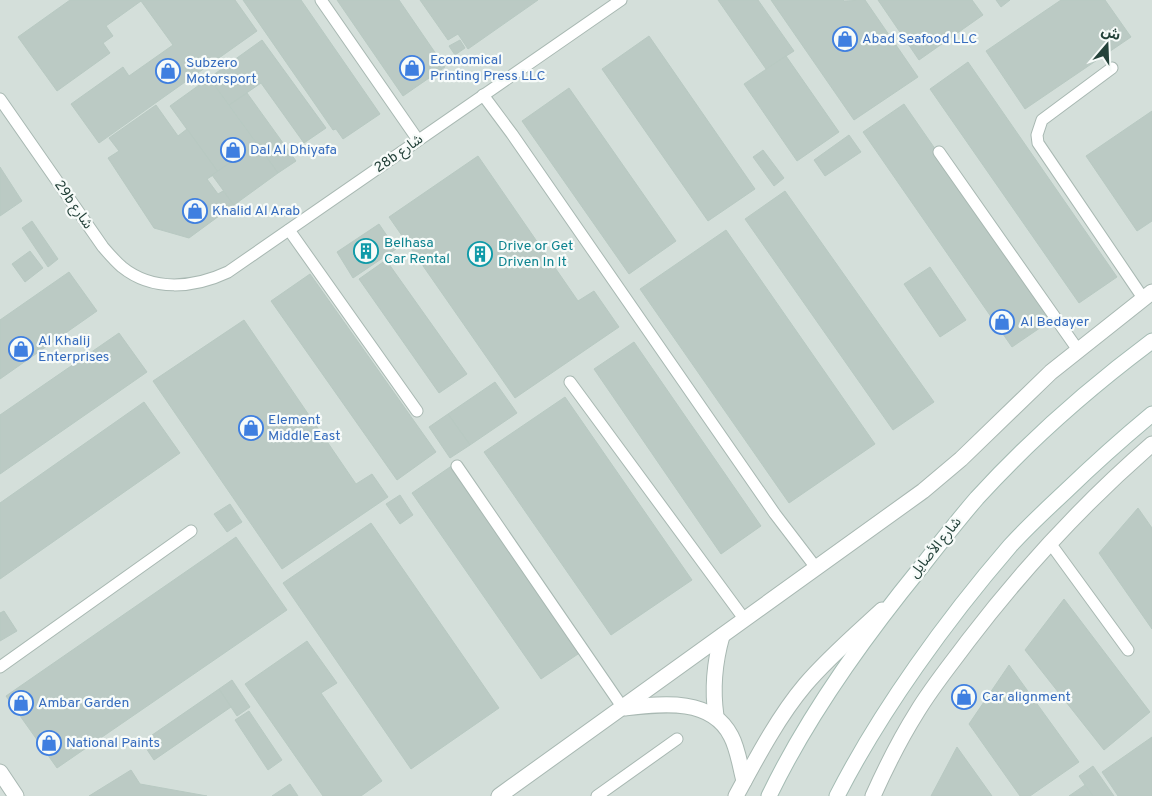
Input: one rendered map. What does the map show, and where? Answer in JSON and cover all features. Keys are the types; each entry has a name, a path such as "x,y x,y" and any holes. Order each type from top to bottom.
{"street":[{"path":"499,796 924,491 961,459 1051,372 1148,295"},
{"name":"شارع الأصايل","path":"769,796 812,718 854,655 900,593 977,499 1010,463 1083,395 1152,341"},
{"path":"837,796 874,731 906,683 939,636 1011,545 1094,464 1152,414"},
{"path":"873,796 917,712 991,611 1050,543 1107,484 1152,444"},
{"path":"736,796 788,709 805,685 820,668 900,593"},
{"path":"716,716 714,676 722,636"},
{"path":"623,708 672,704 702,710 716,716 731,735 736,746 744,781"},
{"path":"0,772 16,796"}],"lane":[{"path":"321,0 418,140"},
{"name":"28b شارع","path":"168,285 190,285 212,280 228,272 620,0"},
{"path":"1112,68 1042,120 1037,135 1038,143 1148,295"},
{"path":"483,96 512,134 775,514 817,569"},
{"name":"29b شارع","path":"0,99 103,248 122,267 144,280 168,285"},
{"path":"939,152 1078,350"},
{"path":"289,230 417,411"},
{"path":"570,382 744,620"},
{"path":"457,466 623,708"},
{"path":"0,667 191,531"},
{"path":"1050,543 1128,650"},
{"path":"597,796 677,739"}],"shaded area":[{"path":"0,0 1152,0 1152,796 0,796"}],"building":[{"name":"Subzero Motorsport","path":"70,0 235,0 257,31 99,143 71,104 123,67 129,76 173,45 141,1 106,26 113,36 103,43 110,53 57,91 18,37"},
{"path":"243,0 301,0 380,114 343,139 336,129 333,130"},
{"path":"337,0 399,0 445,67 403,96"},
{"path":"420,0 538,0 468,49 458,34 448,40"},
{"path":"718,0 758,0 794,51 766,69"},
{"name":"Abad Seafood LLC","path":"771,0 865,0 918,77 854,120"},
{"path":"878,0 972,0 983,15 919,60"},
{"path":"996,0 1010,0 1001,7"},
{"path":"1061,0 1105,0 1131,37 1025,109 986,51"},
{"path":"649,36 755,189 708,221 602,69"},
{"path":"262,40 326,128 304,143 261,83 229,105 209,78"},
{"path":"460,40 465,48 455,55 449,46"},
{"path":"786,56 839,132 797,161 744,84"},
{"path":"968,62 1117,277 1079,303 930,89"},
{"path":"209,78 257,144 218,172 170,106"},
{"path":"569,88 676,241 629,274 522,121"},
{"path":"247,93 296,161 278,173 229,105"},
{"path":"904,104 1053,319 1012,347 863,132"},
{"path":"156,105 178,136 187,129 218,172 207,179 218,194 223,191 234,205 189,238 154,228 108,158 119,151 109,138"},
{"path":"1152,111 1152,221 1137,231 1086,156"},
{"path":"849,135 861,152 825,176 814,160"},
{"path":"257,144 278,173 234,205 212,175"},
{"path":"763,150 784,178 774,186 753,157"},
{"name":"Drive or Get Driven In It","path":"478,156 578,301 594,291 619,327 515,398 389,217"},
{"path":"0,167 22,201 0,216"},
{"path":"785,191 934,402 893,430 745,219"},
{"path":"32,221 58,259 48,267 22,228"},
{"name":"Belhasa Car Rental","path":"379,224 396,249 353,278 337,252"},
{"path":"726,230 875,444 789,503 640,289"},
{"path":"30,251 43,268 25,282 12,264"},
{"path":"386,260 467,374 439,393 359,279"},
{"path":"930,267 966,320 940,337 904,284"},
{"name":"Al Khalij Enterprises","path":"69,272 97,311 0,379 0,320"},
{"path":"310,274 436,452 397,480 271,301"},
{"name":"Element Middle East","path":"244,320 356,484 372,474 388,497 282,569 153,381"},
{"path":"119,333 147,372 0,474 0,415"},
{"path":"634,342 761,526 721,554 594,369"},
{"path":"495,382 517,413 470,445 448,414"},
{"path":"565,397 692,580 611,635 484,452"},
{"path":"144,402 180,453 0,579 0,503"},
{"path":"448,414 470,445 450,458 429,427"},
{"path":"453,465 581,652 541,679 412,493"},
{"path":"400,495 413,515 400,524 386,504"},
{"path":"230,504 242,522 227,532 214,514"},
{"path":"1138,508 1152,528 1152,629 1099,553"},
{"path":"371,523 499,708 411,769 283,583"},
{"path":"236,537 287,610 57,768 6,696"},
{"path":"1064,599 1150,712 1104,750 1025,650"},
{"path":"4,611 17,631 0,641 0,613"},
{"path":"307,641 337,683 321,693 382,781 361,796 323,796 245,684"},
{"path":"1009,665 1079,762 1030,796 1020,796 969,724"},
{"path":"232,680 250,707 237,716 219,689"},
{"path":"219,689 231,707 154,760 142,742"},
{"path":"249,711 282,760 268,770 235,720"},
{"path":"1152,737 1152,796 1118,796 1102,772"},
{"path":"957,747 992,796 931,796"},
{"path":"1093,766 1114,796 1093,796 1085,785 1079,776"},
{"path":"131,770 140,784 207,796 89,796"},
{"path":"290,784 298,796 272,796"},
{"path":"1085,785 1093,796 1069,796"}],"place":[{"name":"Abad Seafood LLC","path":"845,39"},
{"name":"Economical Printing Press LLC","path":"412,68"},
{"name":"Subzero Motorsport","path":"168,71"},
{"name":"Dal Al Dhiyafa","path":"233,150"},
{"name":"Khalid Al Arab","path":"195,211"},
{"name":"Belhasa Car Rental","path":"366,251"},
{"name":"Drive or Get Driven In It","path":"480,254"},
{"name":"Al Bedayer","path":"1002,322"},
{"name":"Al Khalij Enterprises","path":"21,349"},
{"name":"Element Middle East","path":"251,428"},
{"name":"Car alignment","path":"964,697"},
{"name":"Ambar Garden","path":"21,703"},
{"name":"National Paints","path":"49,743"}]}
